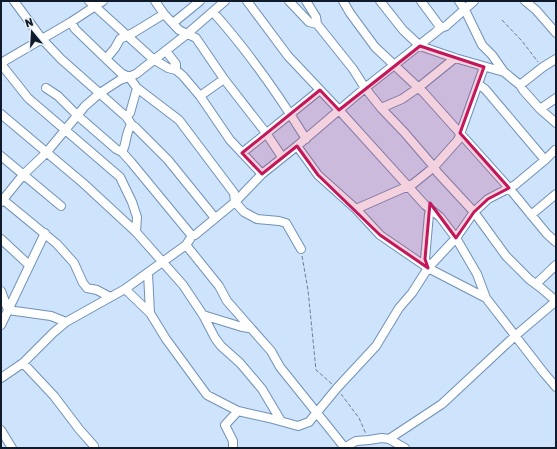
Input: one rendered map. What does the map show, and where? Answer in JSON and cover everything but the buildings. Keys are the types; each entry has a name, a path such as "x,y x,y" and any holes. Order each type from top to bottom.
{"street":[{"path":"14,1 42,39 60,59 127,116 131,125 135,127 168,160 215,218"},
{"path":"103,1 92,4 71,22 1,64 28,98 120,177 132,202 137,217 136,232"},
{"path":"155,1 164,14 179,30 196,38 224,79 282,157"},
{"path":"174,23 200,1"},
{"path":"110,297 97,290 87,288 83,283 74,263 57,244 2,200 23,175 46,153 85,106 100,93 120,80 136,74 153,59 166,51 187,34 225,1"},
{"path":"246,1 288,56 408,186 432,211 440,217 456,238 477,274 486,298 556,387"},
{"path":"288,1 309,22 317,24"},
{"path":"306,1 316,17 317,24 353,69 365,88 381,108 474,212 506,256 524,274 556,301 515,336 442,404 389,439"},
{"path":"343,1 375,47 424,93 509,188 547,234 556,242"},
{"path":"380,1 403,30 420,46 504,72"},
{"path":"421,1 441,28"},
{"path":"459,1 482,45 492,55 504,72 520,85 540,109 556,123"},
{"path":"1,378 23,363 66,322 125,289 186,245 192,236 235,202 262,174 282,157 306,139 365,88 441,28 446,26 474,1"},
{"path":"525,1 536,10 556,33"},
{"path":"92,4 153,59 168,68 176,70 184,76 200,96 230,140 262,174"},
{"path":"213,12 239,41 306,139"},
{"path":"106,59 120,39 133,33 164,14"},
{"path":"71,22 75,29 121,73 128,77 137,88 179,120 234,193 235,202 244,212 256,219 286,223 301,249"},
{"path":"166,51 176,64 176,70"},
{"path":"381,108 402,99 455,58"},
{"path":"520,85 556,59"},
{"path":"356,209 413,184 434,167 458,140 484,67"},
{"path":"200,96 224,79"},
{"path":"478,84 485,89 545,160"},
{"path":"46,88 58,96 78,116 116,149 122,152 192,236"},
{"path":"127,116 130,113 137,88"},
{"path":"242,153 320,90"},
{"path":"540,109 556,98"},
{"path":"1,114 46,153 84,183 136,232 163,261 183,285 203,315 212,334 221,346 240,363 262,389 280,421"},
{"path":"122,152 126,136 131,125"},
{"path":"297,146 318,174 356,209 380,235 428,268 486,298"},
{"path":"125,289 150,313 166,339 207,395 238,411 298,426 309,422 337,388 376,346 399,308 412,293 428,268 456,238 474,212 488,199 515,185 545,160 554,150"},
{"path":"1,156 61,206"},
{"path":"531,215 556,194"},
{"path":"428,268 425,259 429,214 432,211"},
{"path":"1,325 45,233"},
{"path":"1,239 29,264"},
{"path":"186,245 219,286 227,301 270,351 280,367 345,448 356,441 382,438 389,439 405,448"},
{"path":"536,284 556,265"},
{"path":"148,273 150,313"},
{"path":"1,291 8,310"},
{"path":"8,310 51,316 66,322"},
{"path":"203,315 249,328"},
{"path":"23,363 54,396 94,446"},
{"path":"233,448 232,441 225,425 238,411"},
{"path":"1,430 12,448"}],"path":[{"path":"502,20 522,41 543,67"},
{"path":"301,249 308,290 316,370 337,388 359,418 369,440"}],"highlighted area":[{"path":"420,46 484,67 460,133 509,188 488,199 474,212 456,238 430,203 425,259 428,268 380,235 318,175 297,146 262,174 242,153 320,90 339,110"}]}
